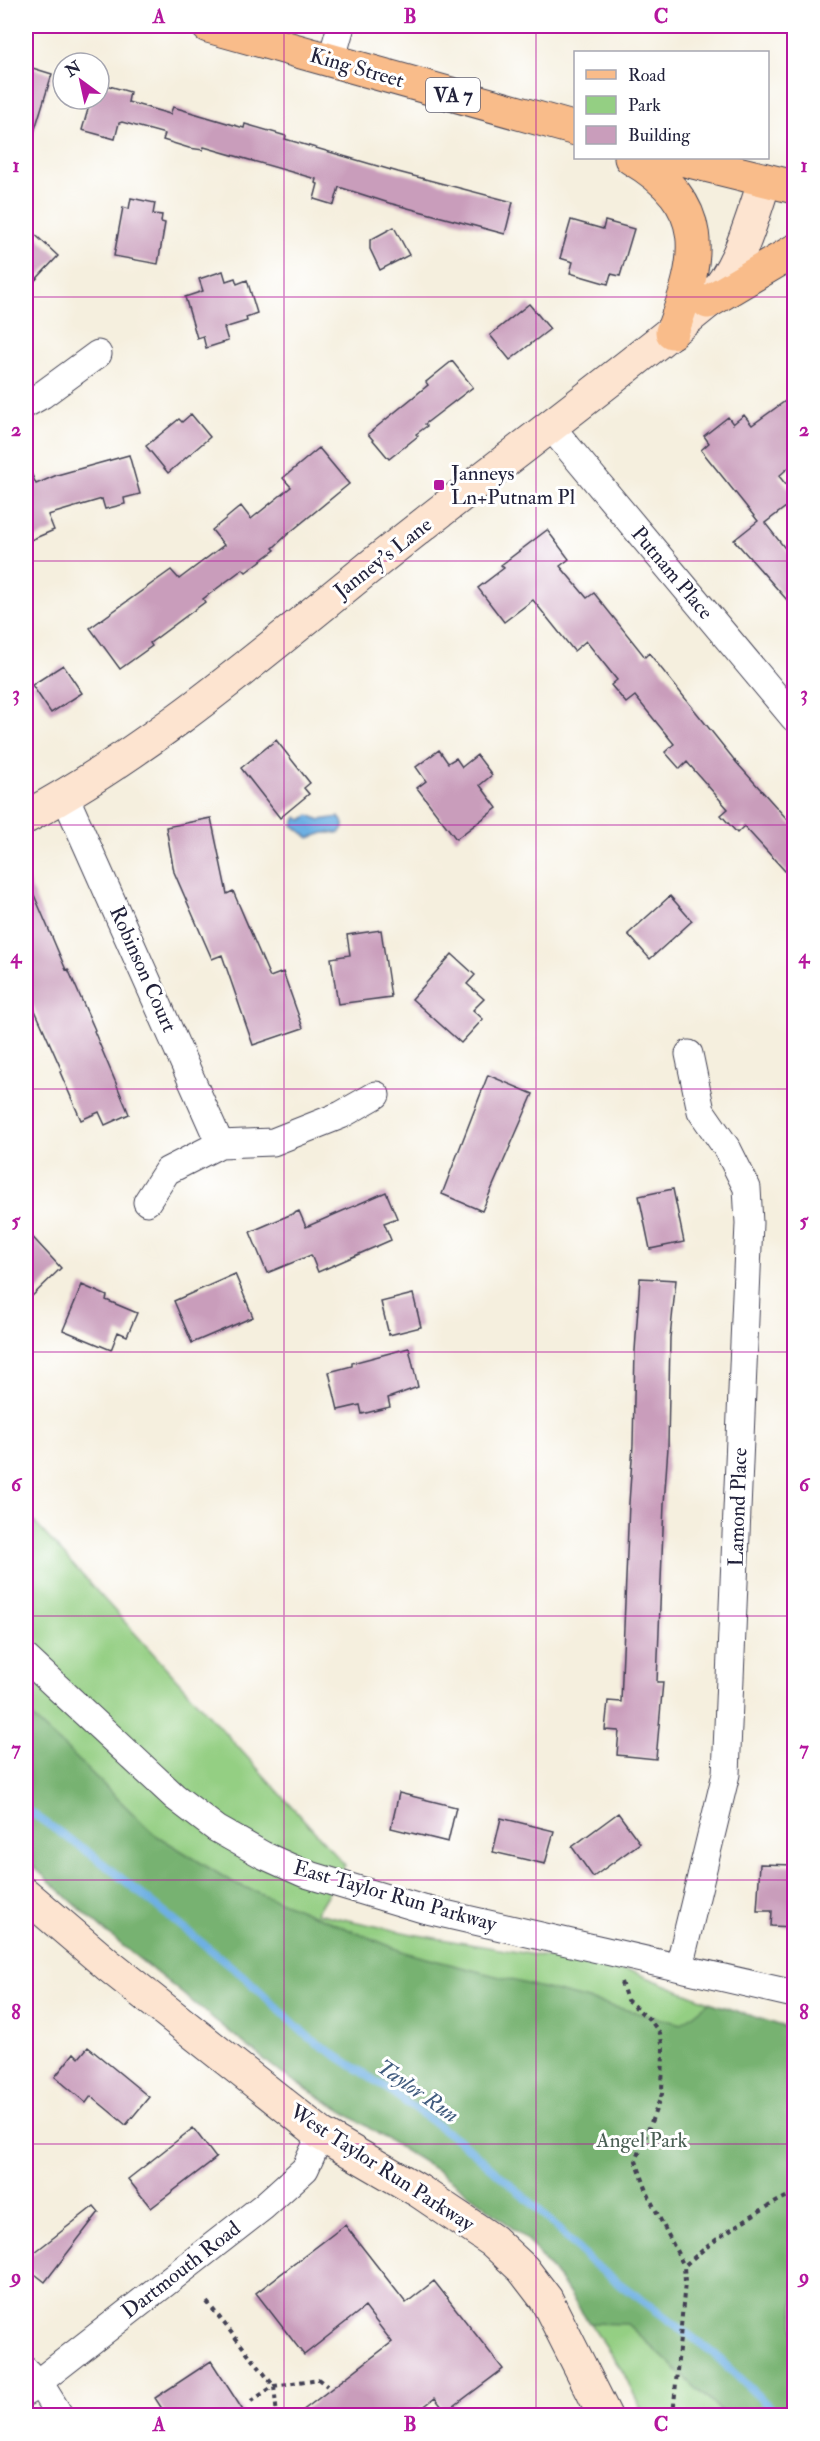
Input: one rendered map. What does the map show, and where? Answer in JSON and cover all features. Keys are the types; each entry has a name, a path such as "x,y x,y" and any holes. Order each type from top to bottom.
{"main road":[{"name":"King Street","path":"208,26 574,128"},
{"path":"632,159 663,181 680,199 690,218 694,240 693,264 688,291 672,332"},
{"path":"681,159 780,183"},
{"name":"Janney's Lane","path":"26,817 65,796 209,696 708,302 722,287 732,271 743,245 780,183"},
{"path":"708,302 795,251"},
{"name":"West Taylor Run Parkway","path":"26,1895 108,1965 321,2134 419,2191 493,2241 524,2269 546,2299 605,2415"}],"street":[{"path":"331,61 341,26"},
{"path":"26,404 98,354"},
{"name":"Putnam Place","path":"551,427 795,718"},
{"name":"Robinson Court","path":"65,796 220,1144"},
{"name":"Lamond Place","path":"679,1967 726,1774 749,1223 747,1188 728,1150 702,1111 689,1054"},
{"path":"147,1203 167,1171 220,1144 273,1142 310,1130 376,1095"},
{"name":"East Taylor Run Parkway","path":"26,1658 175,1797 217,1829 263,1855 303,1873 423,1909 795,1994"},
{"name":"Dartmouth Road","path":"29,2382 264,2206 305,2169 321,2134"},
{"path":"29,2382 60,2415"}],"path":[{"path":"619,1972 627,2000 655,2026 660,2033 663,2048 662,2094 636,2161 650,2199 684,2266 685,2282 673,2415"},
{"path":"684,2266 709,2243 758,2211 795,2193"},
{"path":"207,2302 274,2386 278,2415"},
{"path":"251,2401 274,2386 318,2379 327,2386"}],"green space":[{"name":"Angel Park","path":"26,1513 345,1865 316,1913 412,1934 634,1972 709,2002 794,2030 794,2415 644,2415 623,2372 563,2284 527,2240 438,2171 281,2073 107,1933 26,1860"},
{"name":"Angel Park","path":"26,1712 154,1834 232,1882 407,1953 681,2024 709,2002 794,2030 794,2415 725,2415 627,2324 589,2323 563,2284 527,2240 438,2171 281,2073 107,1933 26,1860"}],"water":[{"path":"309,815 320,820 339,817 344,828 339,833 324,833 309,838 293,825 297,817 302,820"}],"building":[{"path":"26,66 51,74 51,77 31,142 26,141"},
{"path":"111,86 130,92 128,102 170,114 173,107 244,128 245,124 286,136 285,139 398,172 513,202 505,234 339,187 334,205 314,199 318,184 315,183 316,179 204,147 203,150 189,148 163,140 165,134 122,122 119,123 115,139 82,130 88,111 111,111"},
{"path":"131,198 155,203 153,214 162,215 161,222 165,223 158,264 114,256 123,207 129,209"},
{"path":"571,220 603,229 605,221 634,229 620,276 611,274 608,284 570,273 573,262 560,258"},
{"path":"26,226 58,256 26,290"},
{"path":"394,227 409,255 380,270 370,249 370,240"},
{"path":"223,271 226,281 235,278 237,284 247,280 257,313 246,317 247,321 224,328 228,341 206,348 203,336 197,338 185,297 203,291 199,279"},
{"path":"529,304 550,329 510,360 490,335"},
{"path":"452,361 473,387 425,424 427,426 416,434 418,436 389,459 368,434 428,385 426,382"},
{"path":"795,394 795,462 779,476 795,496 795,500 765,523 795,561 795,609 734,540 758,521 701,450 709,443 704,436 728,417 733,424 744,415 752,425"},
{"path":"191,414 210,437 168,473 146,446 179,419 182,422"},
{"path":"319,448 349,484 288,534 273,548 275,550 246,572 243,569 203,599 205,602 150,643 152,646 120,669 90,628 171,570 179,579 224,545 212,530 241,506 251,519 291,487 283,478"},
{"path":"129,455 140,494 124,498 125,504 105,509 102,499 48,515 54,530 26,542 26,461 36,484 57,475"},
{"path":"547,530 569,559 560,566 587,598 594,593 645,657 649,653 736,762 795,828 795,882 744,826 737,833 721,815 728,809 687,762 680,769 665,752 674,744 635,696 626,703 611,685 617,680 586,641 574,651 533,600 504,622 478,588 504,568 501,565"},
{"path":"63,665 82,693 51,713 32,685"},
{"path":"276,740 310,783 304,788 309,794 280,818 241,768"},
{"path":"439,750 448,763 456,758 462,767 477,755 492,775 480,785 497,808 456,839 417,788 426,781 416,767"},
{"path":"211,818 227,894 233,891 270,977 283,972 303,1028 253,1045 222,955 212,959 174,872 166,827"},
{"path":"26,876 66,970 68,969 95,1030 129,1114 105,1125 99,1112 81,1120 26,990"},
{"path":"670,896 692,921 650,959 628,934"},
{"path":"381,930 391,997 338,1004 331,958 350,955 347,935"},
{"path":"452,954 475,975 467,984 484,999 473,1010 483,1019 461,1043 412,999"},
{"path":"488,1075 533,1094 482,1211 442,1194"},
{"path":"673,1189 684,1242 650,1249 639,1196"},
{"path":"386,1192 397,1218 384,1223 391,1240 318,1272 311,1255 267,1273 250,1232 299,1211 306,1227"},
{"path":"26,1230 61,1268 26,1302"},
{"path":"235,1274 253,1317 192,1343 174,1301"},
{"path":"640,1278 676,1280 670,1338 668,1447 657,1682 663,1682 656,1759 617,1755 619,1731 605,1730 608,1701 621,1702"},
{"path":"82,1285 107,1296 106,1300 137,1313 127,1336 118,1332 111,1350 63,1330"},
{"path":"413,1294 421,1327 389,1335 381,1302"},
{"path":"409,1348 418,1387 388,1398 390,1407 362,1414 360,1405 338,1410 329,1372 352,1366 352,1363"},
{"path":"399,1793 456,1807 448,1842 391,1828"},
{"path":"618,1813 640,1843 593,1877 572,1847"},
{"path":"501,1818 554,1831 545,1864 493,1852"},
{"path":"760,1864 795,1865 795,1927 771,1926 772,1911 757,1911"},
{"path":"88,2047 149,2097 126,2125 91,2096 86,2103 55,2077 74,2053 79,2058"},
{"path":"193,2128 216,2158 151,2208 128,2179"},
{"path":"94,2206 99,2212 45,2282 26,2267 26,2259"},
{"path":"345,2225 406,2303 434,2281 503,2369 446,2412 435,2398 413,2415 297,2415 392,2342 365,2307 304,2355 256,2293"},
{"path":"211,2361 246,2415 166,2415 155,2398"}],"waterway":[{"name":"Taylor Run","path":"26,1809 95,1857 247,1979 308,2037 389,2090 470,2149 537,2208 592,2263 712,2352 779,2416"}],"place":[{"name":"Janneys Ln+Putnam Pl","path":"439,485"}]}
